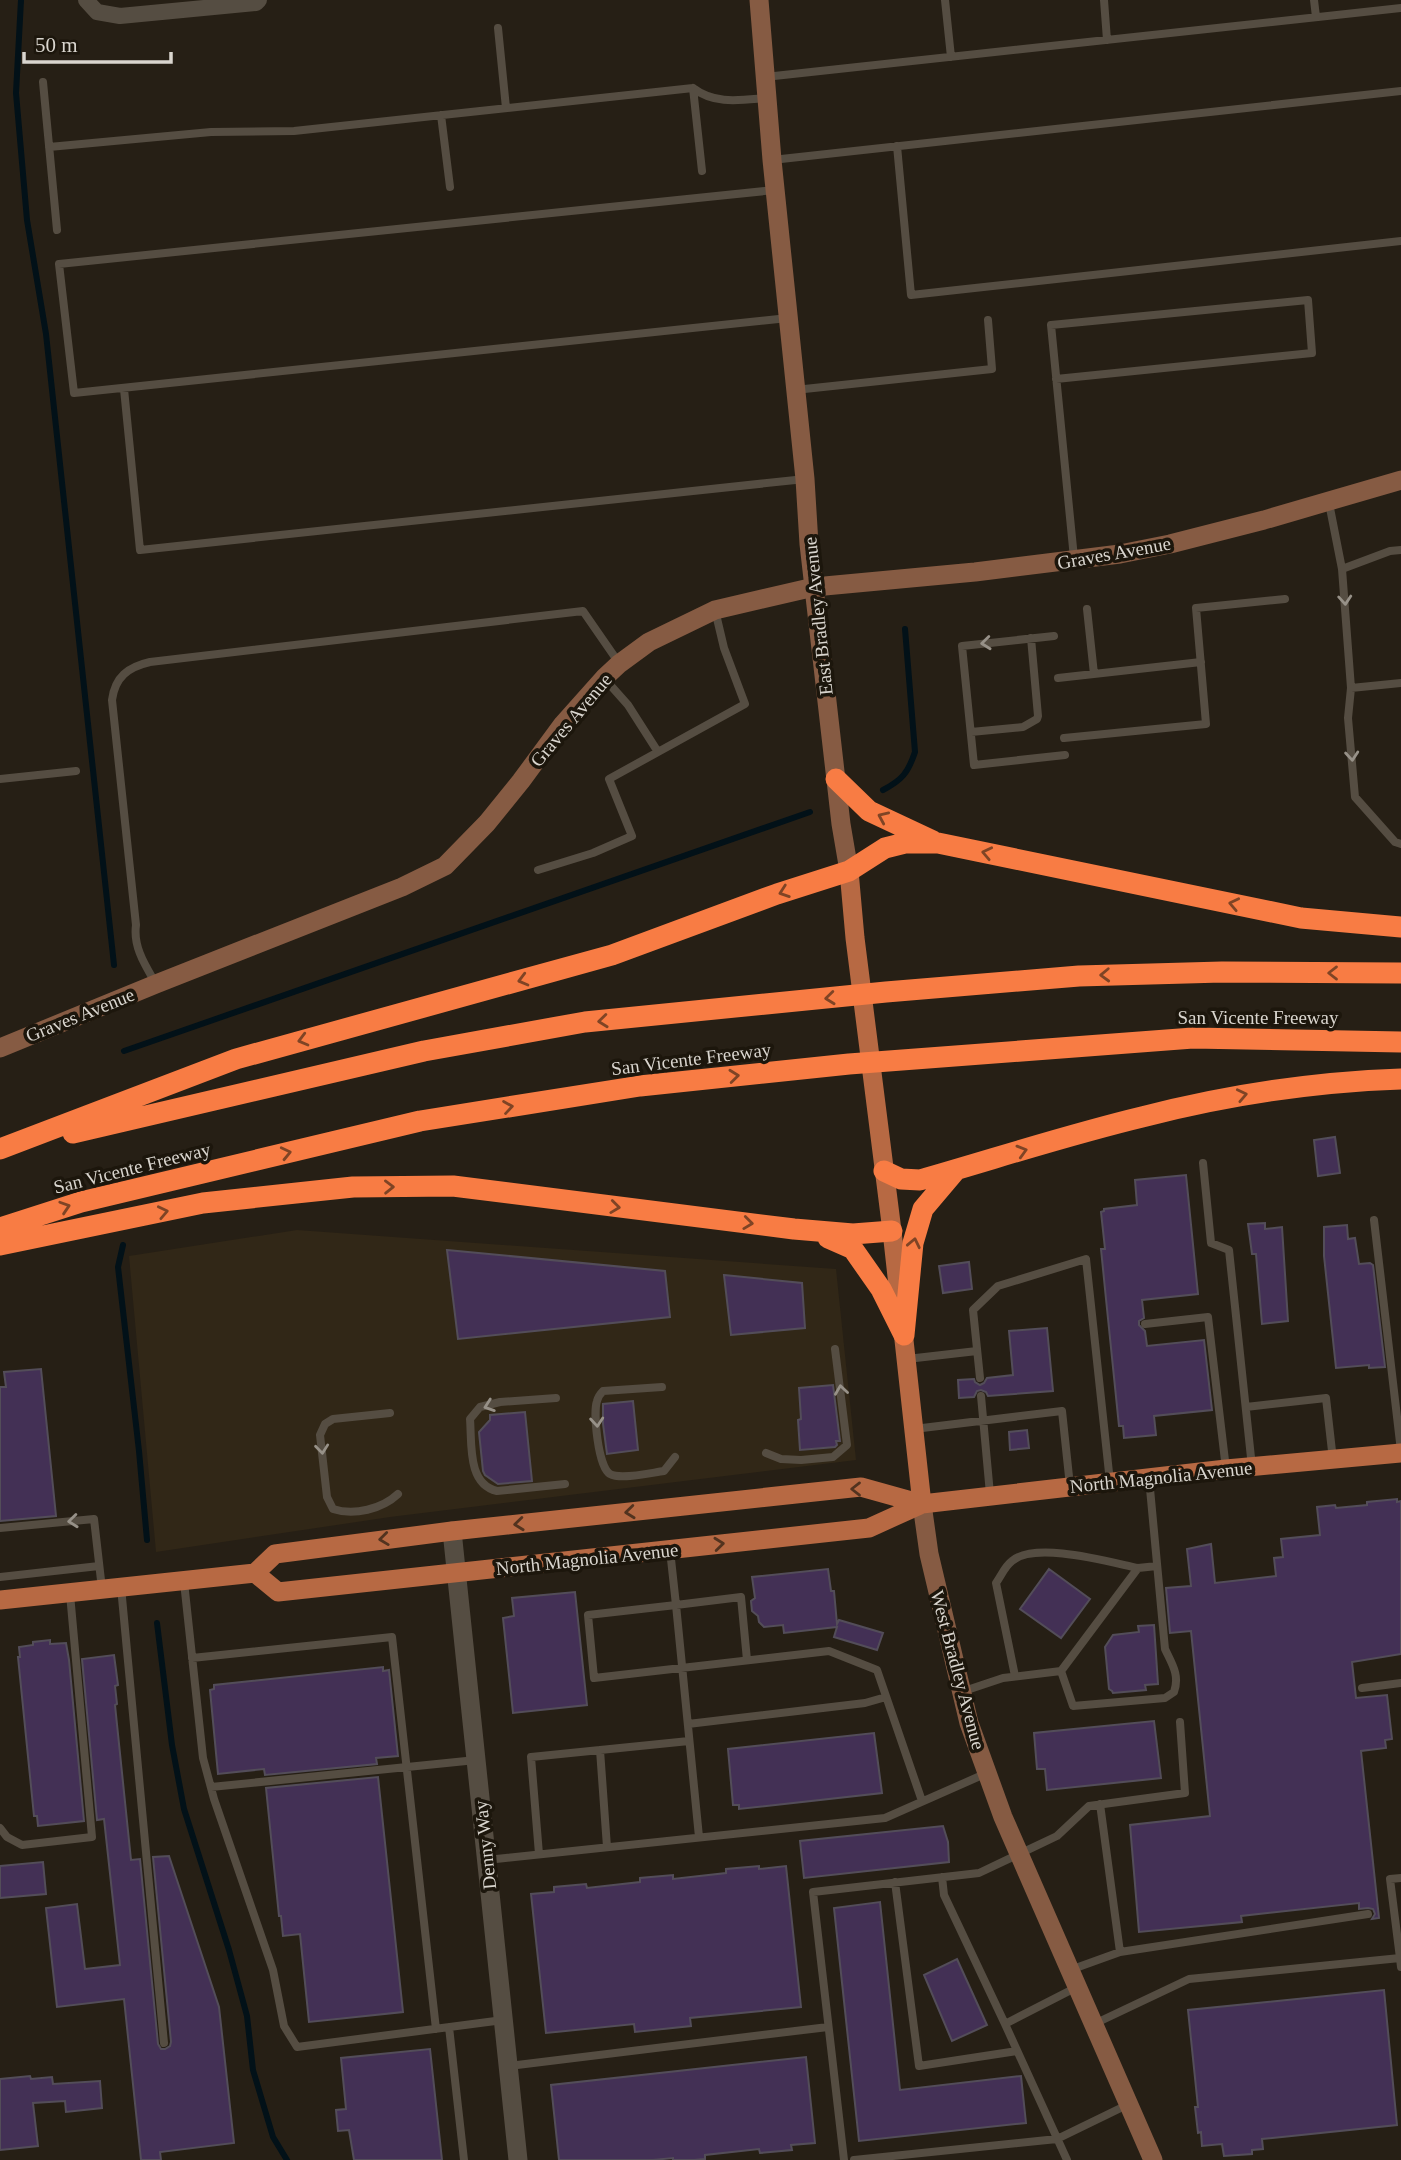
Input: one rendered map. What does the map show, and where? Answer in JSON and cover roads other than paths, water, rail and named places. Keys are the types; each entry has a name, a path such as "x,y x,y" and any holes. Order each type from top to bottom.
{"highway":[{"path":"836,779 869,811 938,843"},
{"path":"0,1150 236,1059 612,955 849,871 885,848 905,843 938,843 1301,918 1401,927"},
{"path":"0,1150 424,1051 585,1022 1079,976 1222,972 1401,973"},
{"name":"San Vicente Freeway","path":"0,1228 81,1202 420,1121 640,1086 863,1063 1193,1038 1401,1042"},
{"path":"884,1171 901,1179 920,1180 1142,1116 1255,1093 1349,1080 1401,1079"},
{"path":"904,1335 913,1243 923,1209 956,1170"},
{"path":"0,1245 203,1203 353,1187 453,1186 794,1229 853,1234 892,1231"},
{"path":"794,1229 834,1239 853,1249 881,1289 904,1335"}],"main road":[{"name":"East Bradley Avenue","path":"759,0 814,587 892,1231"},
{"name":"Graves Avenue","path":"0,1048 402,887 445,866 495,812 563,724 604,678 649,642 715,610 814,587 1075,561 1170,544 1401,480"},
{"name":"West Bradley Avenue","path":"892,1231 929,1554 969,1723 1019,1854 1153,2160"},
{"name":"North Magnolia Avenue","path":"922,1503 861,1487 452,1531 275,1554 255,1573 278,1592 870,1528 922,1503 1401,1452"},
{"path":"0,1600 255,1573"}],"street":[{"path":"86,0 97,12 120,16 256,3 259,0"},
{"name":"Denny Way","path":"452,1531 518,2160"}],"lane":[{"path":"945,0 951,57"},
{"path":"1104,0 1107,40"},
{"path":"1314,0 1316,17"},
{"path":"765,78 1401,8"},
{"path":"498,28 506,108"},
{"path":"43,82 57,230"},
{"path":"693,88 702,171"},
{"path":"49,148 211,132 294,131 693,88 704,96 718,99 767,98"},
{"path":"772,160 1401,91"},
{"path":"441,116 450,187"},
{"path":"897,146 911,295 1401,241"},
{"path":"775,190 59,264 74,393 789,318"},
{"path":"1056,379 1312,353 1308,300 1051,325 1056,379 1075,561"},
{"path":"795,390 992,369 988,320"},
{"path":"124,389 141,550 805,479"},
{"path":"1329,502 1342,569 1352,688 1348,718 1355,797 1395,842 1401,844"},
{"path":"1342,569 1390,551 1401,550"},
{"path":"1064,738 1206,724 1196,608 1285,599"},
{"path":"1087,609 1094,674"},
{"path":"538,870 593,853 632,836 609,779 745,704 724,648 715,610"},
{"path":"156,984 140,954 135,934 112,700 116,682 130,668 150,662 583,611 619,664"},
{"path":"1054,636 962,646 974,765 1065,755"},
{"path":"971,732 1023,727 1037,719 1031,638"},
{"path":"1058,678 1200,662"},
{"path":"604,678 628,705 658,752"},
{"path":"1352,688 1401,683"},
{"path":"0,779 76,771"},
{"path":"1203,1163 1210,1243 1230,1250 1252,1467"},
{"path":"1374,1220 1401,1452"},
{"path":"979,1378 973,1310 998,1286 1086,1259 1110,1482"},
{"path":"1145,1324 1208,1317 1226,1469"},
{"path":"766,1453 781,1459 833,1457 847,1445 835,1349"},
{"path":"907,1359 977,1351"},
{"path":"662,1387 603,1391 597,1399 596,1411 601,1464 608,1473 620,1476 664,1471 675,1457"},
{"path":"981,1396 990,1496"},
{"path":"556,1398 500,1402 480,1407 470,1419 475,1475 482,1484 496,1491 565,1484"},
{"path":"1246,1407 1326,1398 1334,1460"},
{"path":"914,1429 1062,1411 1070,1487"},
{"path":"390,1413 333,1419 325,1424 320,1435 327,1497 333,1509 345,1513 375,1508 388,1504 398,1494"},
{"path":"1061,1671 1073,1706 1165,1698 1171,1696 1177,1687 1177,1674 1165,1649 1149,1478"},
{"path":"0,1528 94,1518 99,1566 111,1588 164,2043"},
{"path":"670,1550 699,1838"},
{"path":"1016,1676 996,1583 1011,1562 1019,1556 1055,1551 1138,1568 1157,1566"},
{"path":"0,1577 99,1566"},
{"path":"961,1692 1003,1678 1061,1671 1138,1568"},
{"path":"184,1580 203,1758 273,1970 284,2026 296,2047 503,2020"},
{"path":"0,1828 6,1837 22,1845 92,1837 70,1593"},
{"path":"747,1660 741,1597 588,1615 594,1678 829,1651 877,1670 922,1801"},
{"path":"192,1658 392,1637 436,2029"},
{"path":"1362,1688 1401,1684"},
{"path":"688,1724 886,1698"},
{"path":"844,2160 813,1892 979,1873 1057,1836 1089,1806 1185,1793 1180,1722"},
{"path":"539,1854 531,1757 689,1741"},
{"path":"600,1750 607,1847"},
{"path":"211,1787 476,1760"},
{"path":"486,1860 885,1818 987,1773"},
{"path":"1100,1804 1120,1952"},
{"path":"942,1877 944,1895 1067,2160"},
{"path":"1094,2025 1189,1979 1401,1962 1390,1879 1401,1878"},
{"path":"895,1882 919,2066 1017,2051"},
{"path":"1005,2024 1073,1978 1120,1952 1368,1914"},
{"path":"509,2066 828,2026"},
{"path":"449,2027 464,2160"},
{"path":"854,2160 1057,2139 1129,2104"}],"waterway":[{"path":"21,0 16,93 27,220 46,334 114,965"},
{"path":"883,790 904,775 915,752 905,629"},
{"path":"124,1051 810,812"},
{"path":"123,1245 118,1267 147,1540"},
{"path":"157,1623 172,1745 184,1809 247,2016 253,2070 273,2137 287,2160"}]}
